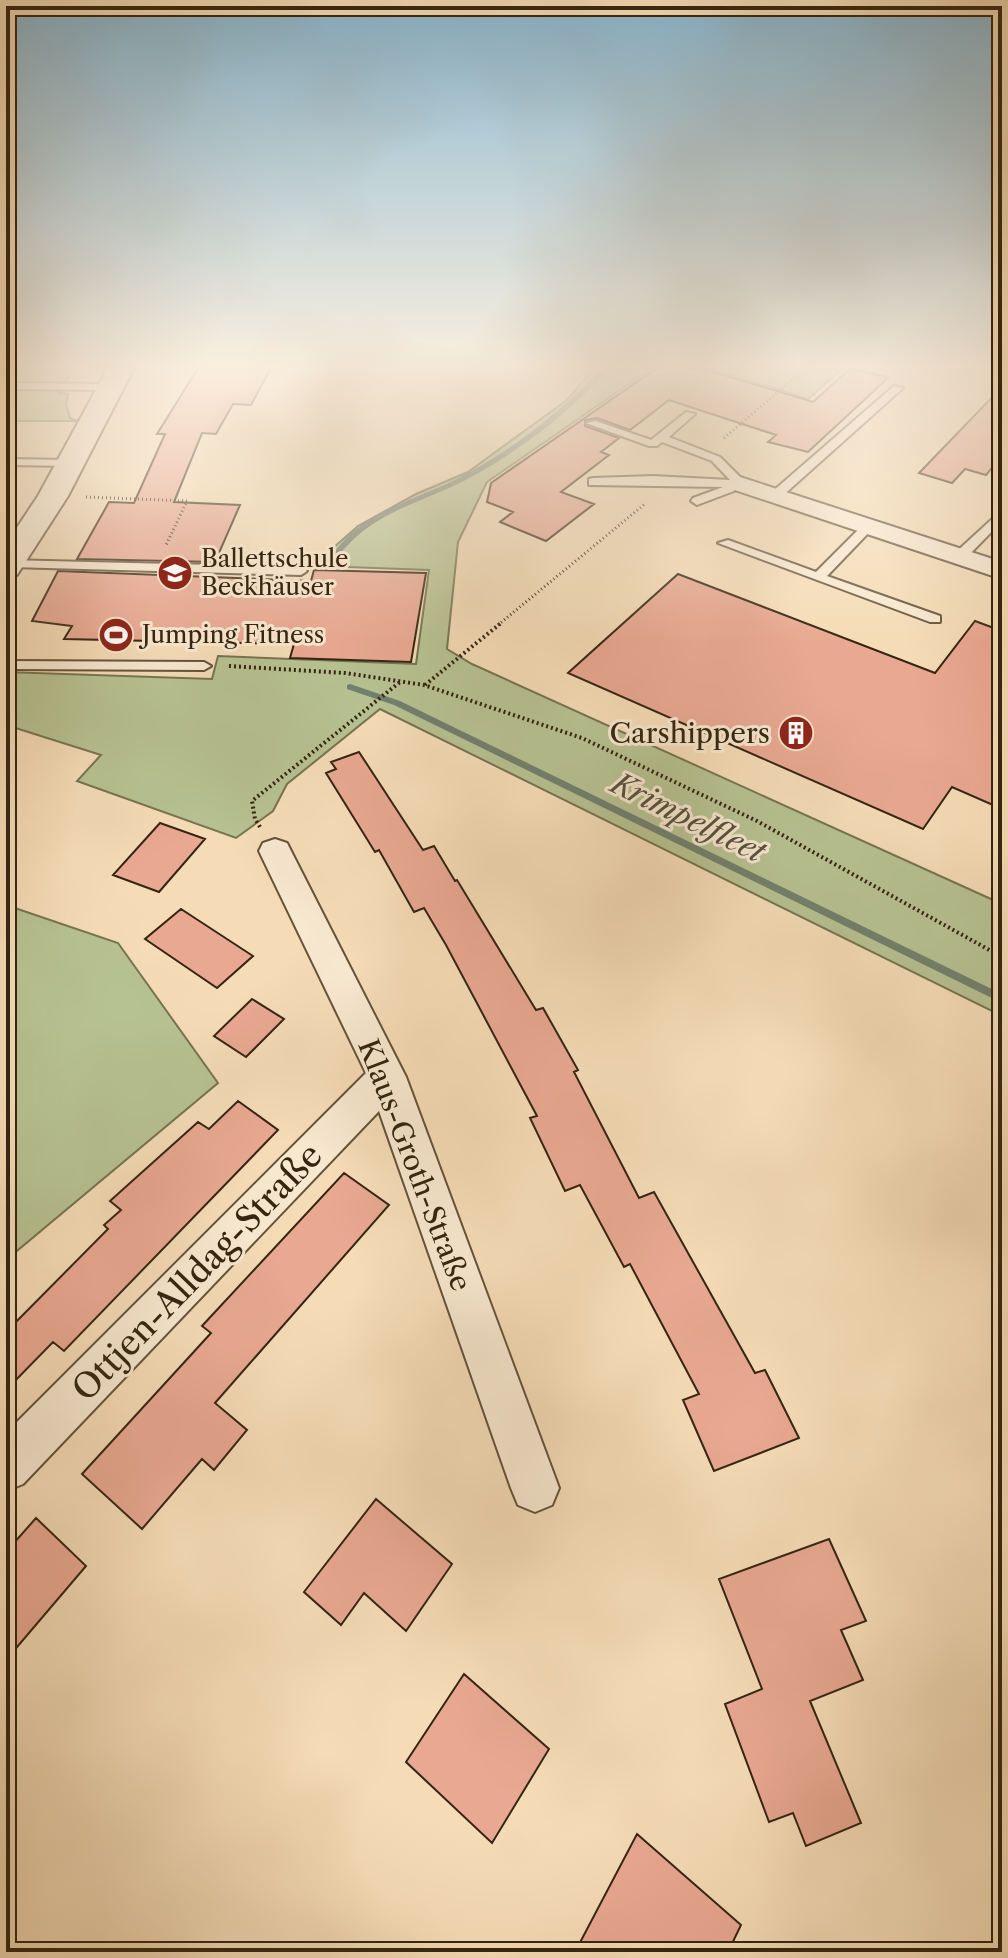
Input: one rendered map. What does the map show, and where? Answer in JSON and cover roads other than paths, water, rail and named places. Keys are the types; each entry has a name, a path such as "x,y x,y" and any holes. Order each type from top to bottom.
{"street":[{"path":"8,565 73,459"},
{"path":"740,484 1002,571"},
{"name":"Klaus-Groth-Straße","path":"275,851 387,1077 535,1488"},
{"name":"Ottjen-Alldag-Straße","path":"6,1467 387,1077"}],"lane":[{"path":"716,459 740,484"},
{"path":"776,495 817,459"},
{"path":"6,462 71,463"},
{"path":"593,482 653,480 740,484"},
{"path":"697,501 740,484"},
{"path":"959,557 1002,514"},
{"path":"818,577 869,526"},
{"path":"724,543 935,619"},
{"path":"8,565 301,571"},
{"path":"6,665 204,666"}],"waterway":[{"name":"Krimpelfleet","path":"327,567 346,542 372,522 455,483 495,459"},
{"name":"Krimpelfleet","path":"350,687 397,703 1002,999"}],"place":[{"name":"Ballettschule Beckhäuser","path":"175,573"},
{"name":"Jumping Fitness","path":"116,635"},
{"name":"Carshippers","path":"796,733"}]}
